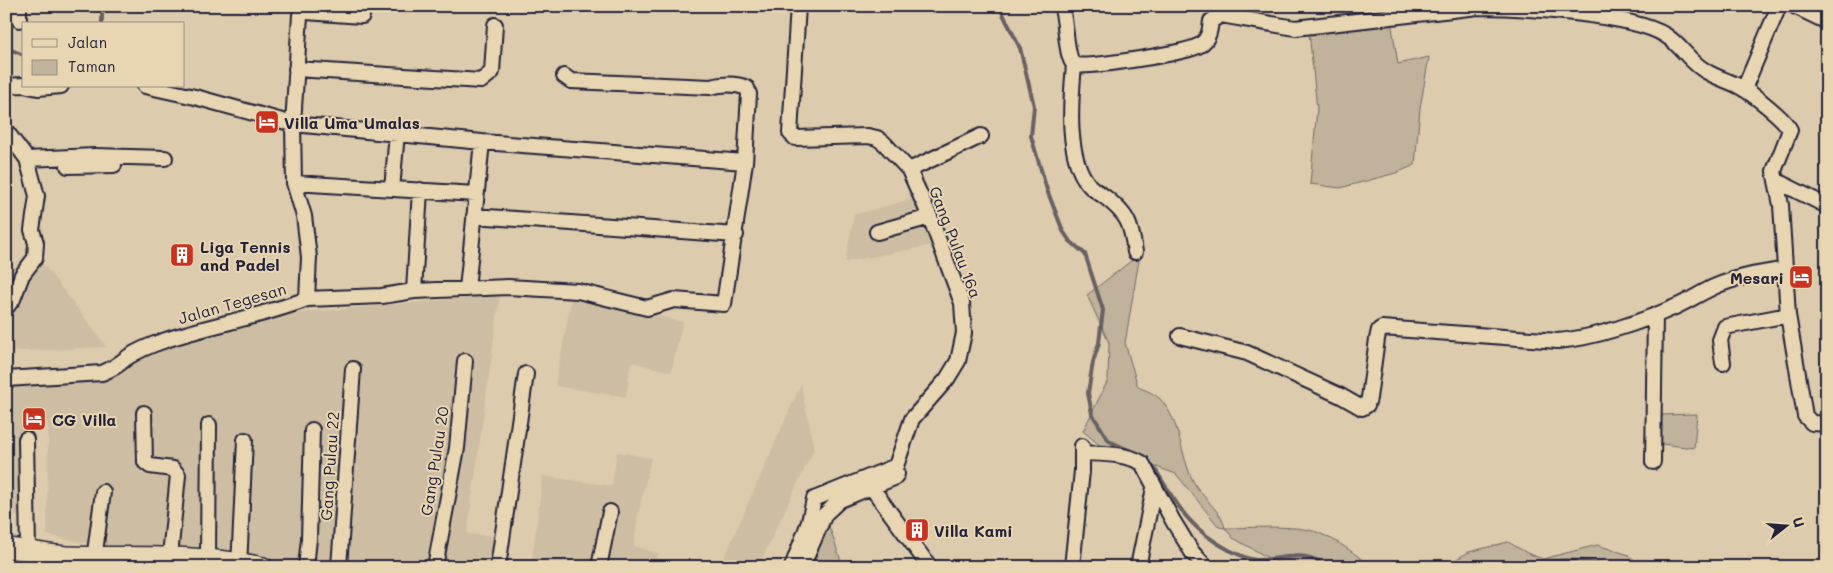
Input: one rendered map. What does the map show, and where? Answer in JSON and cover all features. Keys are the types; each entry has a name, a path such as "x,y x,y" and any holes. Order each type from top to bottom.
{"street":[{"path":"798,6 792,136 795,138 851,135 877,138 909,170 981,136"},
{"path":"1061,6 1066,20 1069,57 1074,65 1072,139 1082,173 1089,186 1119,208 1130,223 1135,252"},
{"path":"1744,89 1779,6"},
{"path":"1794,6 1827,22"},
{"path":"1074,65 1147,57 1200,45 1210,32 1211,21 1221,14 1249,22 1295,28 1319,27 1391,11 1502,7 1634,23 1664,34 1704,71 1744,89 1782,118 1790,130 1787,142 1775,166 1787,269 1788,314 1805,416 1812,423 1827,424"},
{"name":"Jalan Tegesan","path":"6,379 102,373 114,369 144,348 277,310 307,298 309,257 304,216 294,183 293,124 300,15 306,12 362,16"},
{"path":"296,69 481,81 492,72 495,25"},
{"path":"307,298 382,296 414,291 508,287 578,291 647,308 674,300 724,304 736,235 745,162 749,94 747,88 739,85 710,87 571,81 564,76"},
{"path":"6,86 22,85"},
{"path":"154,88 195,97 293,124 482,142 745,162"},
{"path":"6,131 28,163 37,196 32,230 36,252 32,263 22,275 13,299 6,308"},
{"path":"392,189 397,133"},
{"path":"467,289 482,142"},
{"path":"28,163 95,156 165,158"},
{"path":"28,163 126,164"},
{"name":"Gang Pulau 16a","path":"792,567 810,522 814,499 896,466 912,419 947,379 958,361 964,333 964,312 930,217 909,170"},
{"path":"1777,181 1827,206"},
{"path":"294,183 476,194"},
{"path":"414,291 420,190"},
{"path":"474,216 736,235"},
{"path":"877,232 930,217"},
{"path":"1180,336 1247,353 1341,396 1362,408 1367,406 1369,398 1378,330 1382,328 1558,341 1579,339 1608,332 1655,315 1717,286 1745,276 1787,269"},
{"path":"1723,363 1720,340 1724,327 1788,314"},
{"path":"1653,462 1655,315"},
{"name":"Gang Pulau 20","path":"435,567 456,448 465,360"},
{"name":"Gang Pulau 22","path":"339,567 353,368"},
{"path":"498,567 526,374"},
{"path":"144,413 145,462 150,466 173,469 178,475 170,556"},
{"path":"207,562 209,425"},
{"path":"306,567 309,539 312,430"},
{"path":"26,439 28,549"},
{"path":"240,564 245,440"},
{"path":"1072,567 1082,449 1135,459 1147,469 1154,488 1201,565"},
{"path":"802,567 825,514 840,500 894,478 897,474"},
{"path":"872,488 929,566"},
{"path":"1138,567 1154,488"},
{"path":"94,561 103,492"},
{"path":"599,567 610,512"},
{"path":"6,548 28,549 64,561 170,556 207,562 263,567"}],"shaded area":[{"path":"929,194 949,242 845,262 854,215"},
{"path":"31,248 107,347 6,352 6,278"},
{"path":"500,295 467,534 496,536 492,567 199,567 165,559 163,567 99,567 100,546 47,535 48,422 27,422 28,516 6,516 6,370 95,369 127,354 286,314"},
{"path":"572,296 683,322 671,372 631,362 626,397 555,386"},
{"path":"801,384 814,449 758,567 720,567"},
{"path":"617,452 651,458 638,515 634,546 658,553 653,567 531,567 543,476 612,486"}],"green space":[{"path":"1390,15 1398,64 1429,57 1420,108 1415,165 1396,173 1340,188 1310,184 1317,109 1309,32"},
{"path":"1140,254 1125,343 1138,387 1156,396 1168,409 1193,481 1216,510 1225,528 1219,527 1176,474 1103,448 1083,431 1108,380 1109,343 1087,295"},
{"path":"1697,414 1694,448 1654,443 1658,415"},
{"path":"825,514 843,567 803,567"},
{"path":"1286,527 1310,530 1340,544 1371,567 1293,567 1274,561 1233,538 1225,528"},
{"path":"1508,542 1527,553 1543,559 1597,545 1629,555 1642,567 1442,567 1469,552"}],"waterway":[{"path":"102,6 102,22"},
{"path":"999,6 1020,48 1034,106 1031,136 1047,190 1063,231 1069,240 1085,254 1103,310 1099,343 1093,362 1088,393 1092,414 1109,441 1133,452"},
{"path":"6,48 22,54"},
{"path":"1148,463 1155,469 1185,515 1215,542 1253,560 1302,556 1319,561 1328,567"},
{"path":"1512,567 1560,561 1586,562 1609,567"}],"place":[{"name":"Villa Uma Umalas","path":"267,122"},
{"name":"Liga Tennis and Padel","path":"182,255"},
{"name":"Mesari","path":"1801,277"},
{"name":"CG Villa","path":"34,419"},
{"name":"Villa Kami","path":"917,530"}]}
